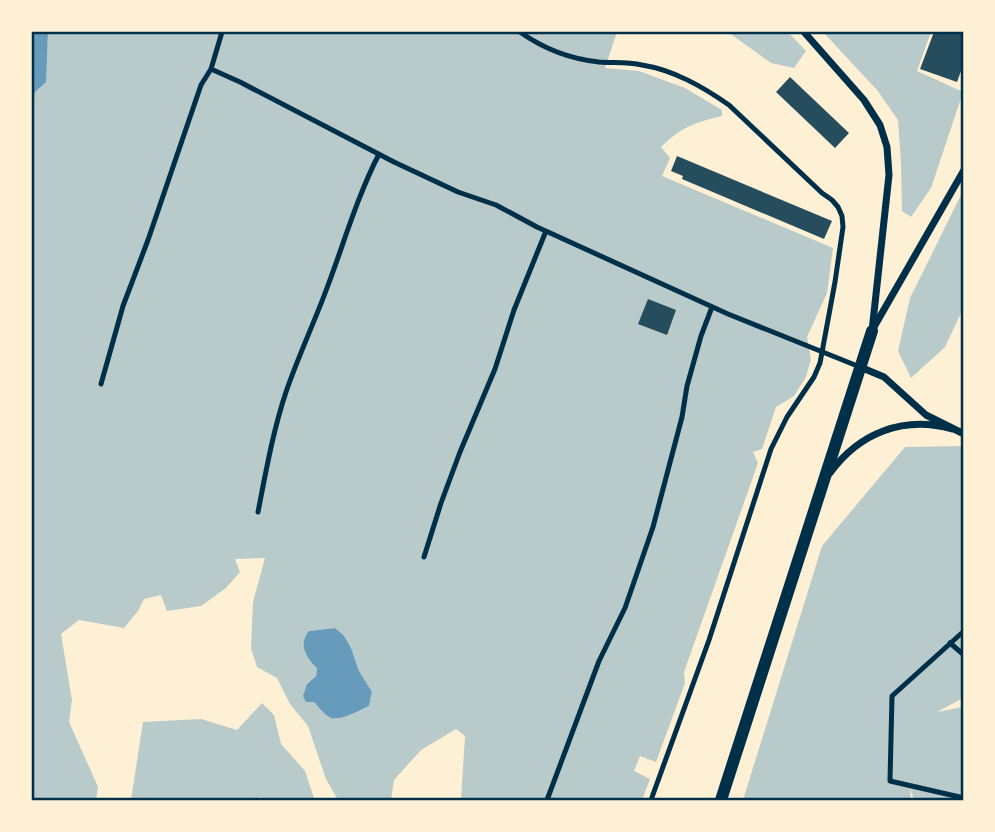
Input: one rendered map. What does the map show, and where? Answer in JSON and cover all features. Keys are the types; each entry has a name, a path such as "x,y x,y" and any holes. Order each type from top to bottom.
{"street":[{"path":"804,32 864,100 880,125 887,147 889,175 872,331"},
{"path":"721,800 872,331 964,170"},
{"path":"860,367 884,377 918,410 964,434"},
{"path":"822,484 840,459 875,435 909,425 937,425 952,429"}],"lane":[{"path":"101,384 123,306 222,32"},
{"path":"520,32 565,55 600,62 642,64 687,79 729,105 832,200 842,216 843,227 835,282 820,363 771,449 709,640 651,800"},
{"path":"211,68 458,192 496,205 546,231 712,307 860,367"},
{"path":"258,512 274,432 287,391 355,209 379,154"},
{"path":"424,557 460,452 495,369 514,310 546,231"},
{"path":"547,800 599,661 625,608 653,527 682,417 687,386 712,307"},
{"path":"964,631 892,696 890,781 964,798"},
{"path":"950,643 964,655"}],"shaded area":[{"path":"48,32 617,32 605,68 639,71 685,88 722,110 722,116 688,127 661,147 670,158 662,176 833,248 827,293 807,337 811,359 806,377 794,396 776,407 762,449 753,452 758,463 684,672 685,683 656,762 640,756 634,771 650,779 642,800 461,800 465,736 456,729 421,750 394,780 391,800 338,800 326,779 308,726 290,704 277,678 257,667 251,648 253,602 265,558 235,559 240,572 226,588 201,606 167,611 161,595 144,599 124,628 79,620 61,634 72,700 69,722 98,787 96,800 32,800 32,120 35,92 47,53","holes":["335,628 351,648 359,671 372,692 369,706 336,719 328,717 314,702 307,684 316,676 317,668 309,631"]},
{"path":"728,32 788,32 806,51 794,68 771,63"},
{"path":"823,32 931,32 917,71 963,92 931,188 911,217 902,211 898,120 877,90"},
{"path":"963,191 963,309 945,347 911,378 898,351 910,298"},
{"path":"905,447 963,448 963,698 937,712 963,707 963,800 914,800 910,788 911,800 743,800 822,546"},
{"path":"262,703 274,715 281,744 305,771 314,798 312,800 269,800 260,797 258,800 131,800 143,722 201,719 237,730"}],"water":[{"path":"32,32 48,32 46,82 35,92 32,120"},
{"path":"335,628 351,648 359,671 372,692 369,706 335,719 326,715 314,702 306,702 303,696 307,684 316,676 317,668 305,651 306,636 309,631"}],"building":[{"path":"934,32 964,32 964,63 957,82 920,69"},
{"path":"790,77 849,133 835,148 776,92"},
{"path":"677,156 832,221 824,239 682,179 683,176 671,171"},
{"path":"648,299 676,310 667,335 638,324"}]}
